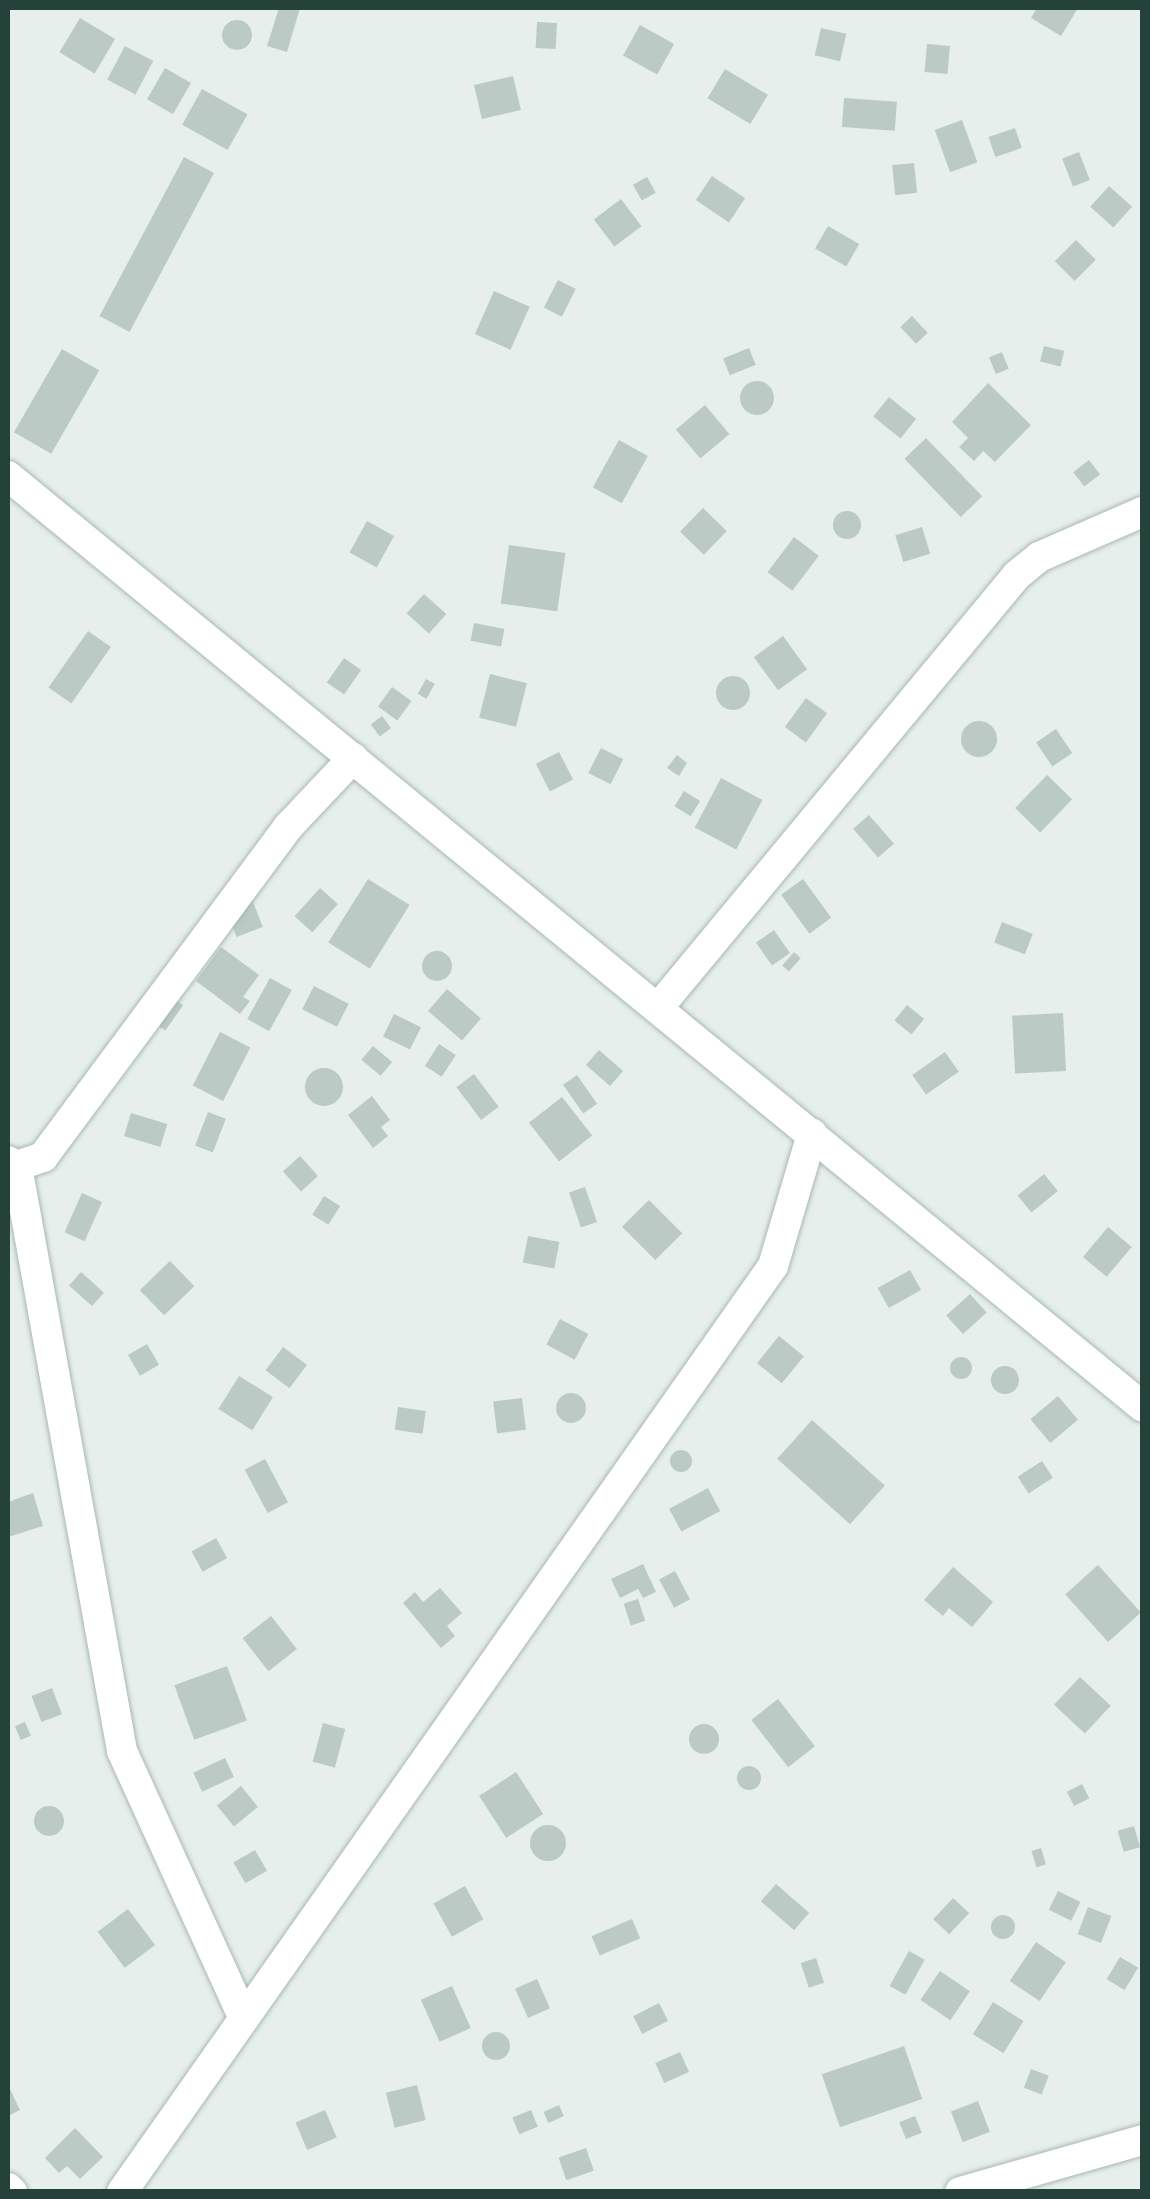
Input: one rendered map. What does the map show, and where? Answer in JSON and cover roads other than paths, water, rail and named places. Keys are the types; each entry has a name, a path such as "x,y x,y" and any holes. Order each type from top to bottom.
{"street":[{"path":"8,476 1142,1406"},
{"path":"658,1008 1017,576 1039,557 1142,512"},
{"path":"244,2019 122,1752 12,1164 43,1157 288,827 353,758"},
{"path":"122,2192 773,1266 812,1134"},
{"path":"960,2192 1142,2140"}]}
